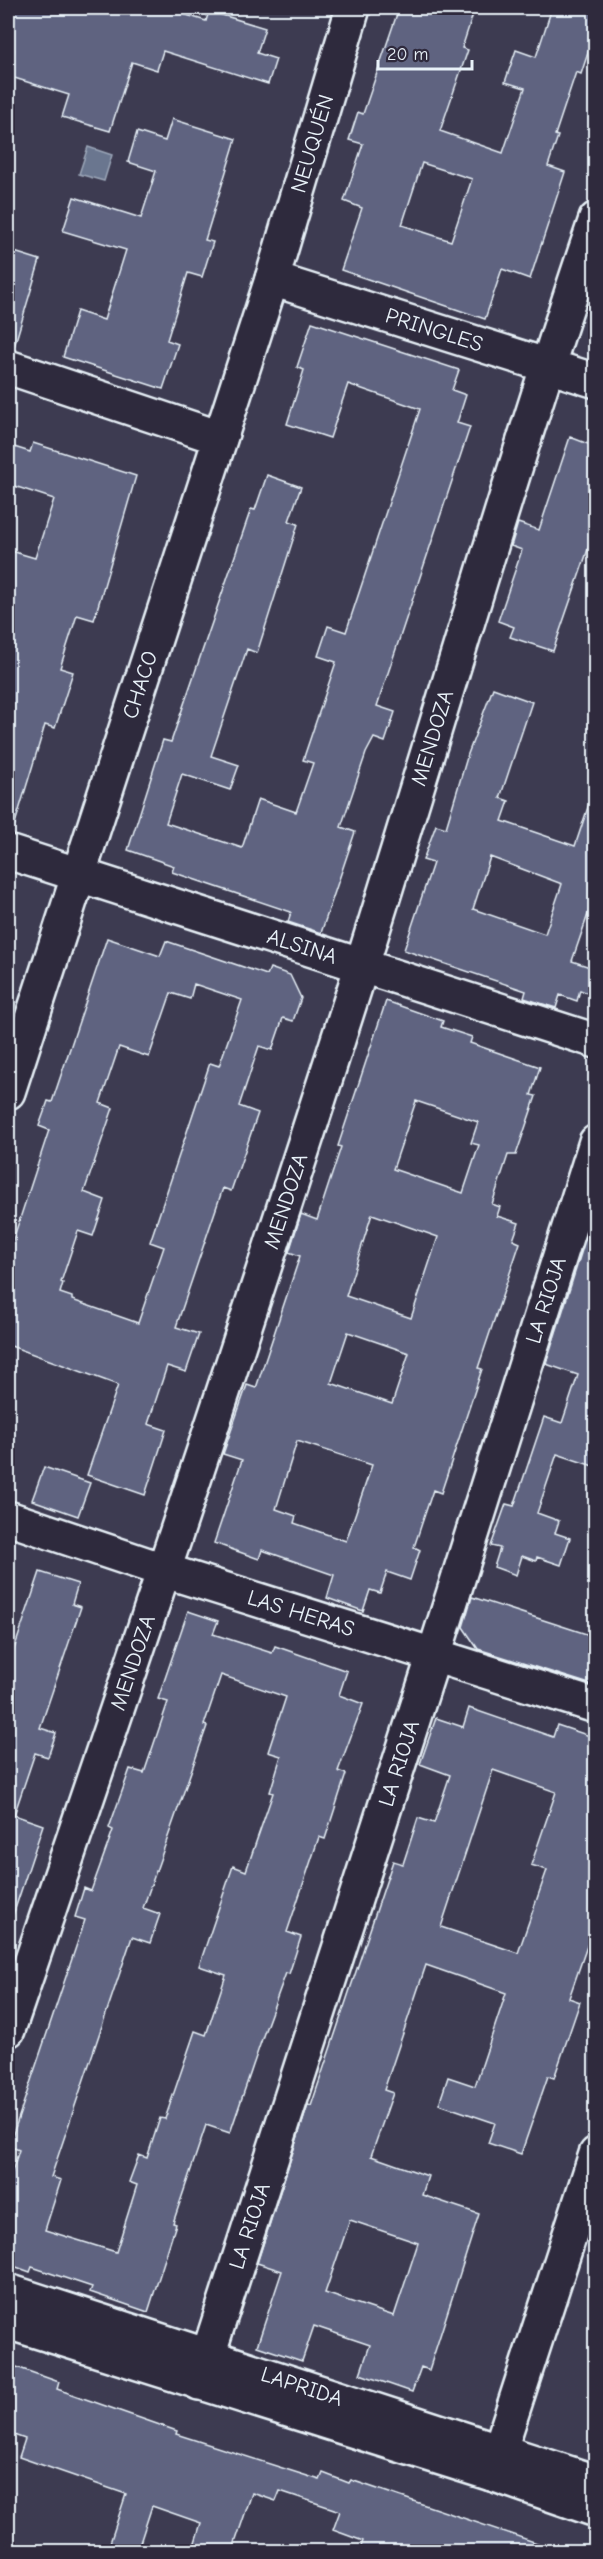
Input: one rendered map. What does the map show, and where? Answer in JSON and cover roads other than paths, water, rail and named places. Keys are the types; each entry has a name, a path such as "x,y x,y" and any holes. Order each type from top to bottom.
{"street":[{"name":"NEUQUÉN","path":"272,279 353,8"},
{"name":"MENDOZA","path":"8,2030 166,1571 362,965 546,365 596,219"},
{"name":"PRINGLES","path":"272,279 596,381"},
{"name":"CHACO","path":"8,1092 272,279"},
{"path":"8,367 220,438"},
{"name":"ALSINA","path":"8,852 596,1041"},
{"name":"LA RIOJA","path":"203,2369 434,1655 596,1142"},
{"name":"LAS HERAS","path":"8,1518 166,1571 596,1706"},
{"path":"495,2462 596,2154"},
{"name":"LAPRIDA","path":"8,2291 203,2369"},
{"name":"LAPRIDA","path":"8,2322 203,2369 495,2462 596,2482"},
{"name":"LAPRIDA","path":"495,2462 596,2510"}],"water":[{"path":"88,147 112,155 104,181 79,174"}]}
